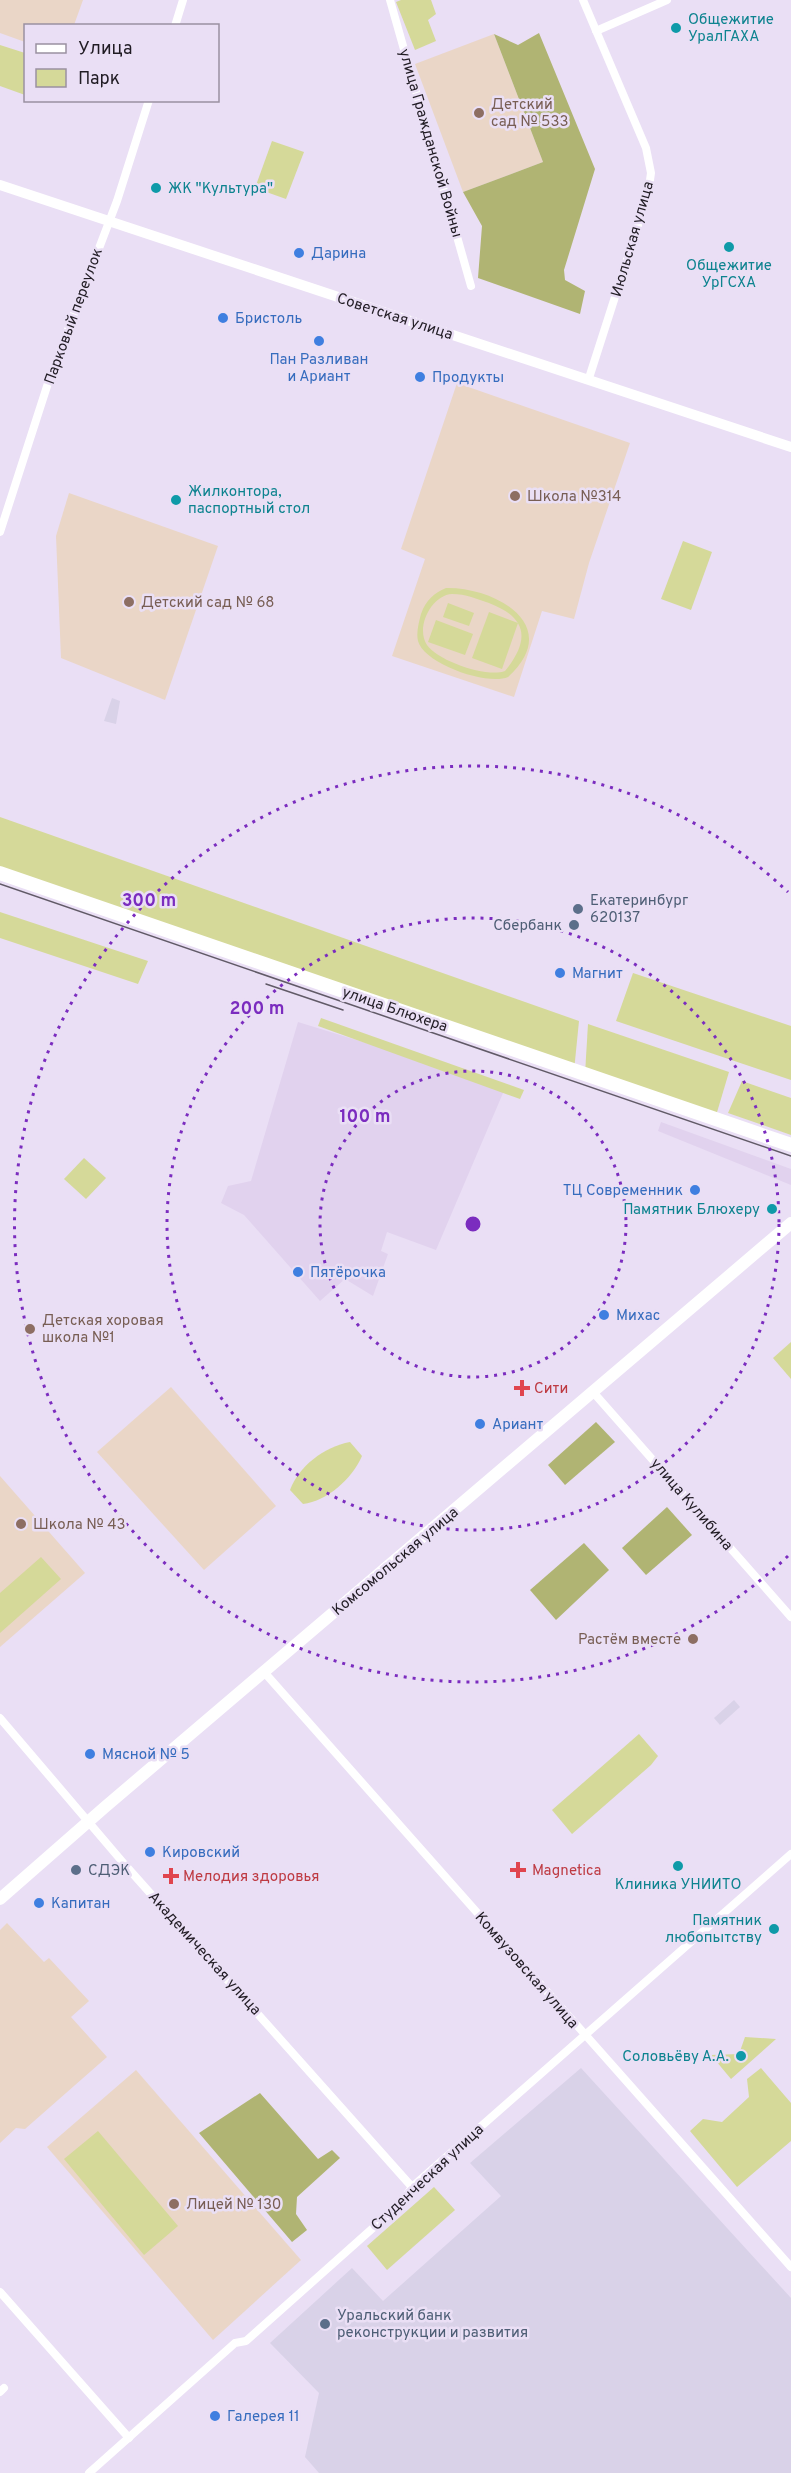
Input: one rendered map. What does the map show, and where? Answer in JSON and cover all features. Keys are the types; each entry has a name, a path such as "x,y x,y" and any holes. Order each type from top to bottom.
{"main road":[{"name":"улица Блюхера","path":"0,873 791,1145"},
{"name":"Комсомольская улица","path":"0,1899 264,1671 791,1223"}],"street":[{"path":"176,24 183,0"},
{"name":"улица Гражданской Войны","path":"390,0 471,286"},
{"name":"Июльская улица","path":"583,0 646,148 651,174 648,194 589,378"},
{"path":"596,32 667,0"},
{"name":"Парковый переулок","path":"0,532 50,377 109,222 148,102"},
{"name":"Советская улица","path":"0,184 791,447"},
{"name":"улица Кулибина","path":"593,1392 791,1617"},
{"name":"Комвузовская улица","path":"264,1671 791,2267"},
{"name":"Академическая улица","path":"0,1718 412,2187"},
{"name":"Студенческая улица","path":"89,2473 235,2343 246,2341 396,2208 412,2187 791,1854"},
{"path":"0,2292 129,2438"}],"shaded area":[{"path":"0,0 83,0 74,24 24,24 24,42 0,33"},
{"name":"Детский сад № 533","path":"494,34 543,162 463,192 415,64"},
{"name":"Школа №314","path":"457,383 630,443 589,563 574,619 542,611 514,697 392,656 425,559 401,549"},
{"name":"Детский сад № 68","path":"69,493 218,546 165,700 61,658 56,536"},
{"path":"112,698 120,701 116,724 104,721"},
{"path":"298,1022 506,1086 436,1250 387,1232 381,1251 388,1254 373,1296 345,1279 320,1301 244,1215 221,1203 228,1186 251,1181"},
{"path":"661,1122 791,1169 791,1185 658,1131"},
{"path":"171,1387 276,1506 204,1570 97,1452"},
{"name":"Школа № 43","path":"0,1476 85,1573 0,1647"},
{"path":"734,1700 740,1707 720,1725 714,1718"},
{"path":"7,1923 44,1962 49,1958 89,2001 71,2017 107,2057 25,2129 16,2128 0,2143 0,1930"},
{"path":"581,2068 791,2298 791,2473 319,2473 305,2457 319,2393 270,2343 352,2268 383,2301 501,2196 470,2163"},
{"name":"Лицей № 130","path":"136,2070 301,2260 213,2340 47,2147"}],"green space":[{"path":"431,0 436,14 428,20 436,41 415,50 396,2"},
{"path":"539,33 595,169 564,270 565,280 585,291 580,314 478,278 482,226 463,192 543,162 494,34 518,45"},
{"path":"0,45 24,53 24,95 0,86"},
{"path":"272,141 304,152 286,199 255,188"},
{"path":"683,541 712,552 691,610 661,599"},
{"path":"446,588 465,589 485,594 502,602 517,613 526,626 529,641 523,658 508,677 499,679 472,676 444,665 423,650 417,638 421,614 428,601","holes":["452,594 489,603 502,609 518,623 521,631 519,649 505,671 497,673 463,667 441,657 427,645 424,638 424,621 438,600"]},
{"path":"448,603 474,613 469,626 443,617"},
{"path":"489,612 518,623 502,669 472,658"},
{"path":"436,620 473,634 465,655 428,642"},
{"path":"0,817 579,1021 574,1071 0,873"},
{"path":"0,912 148,961 138,984 0,938"},
{"path":"633,973 791,1026 791,1080 616,1021"},
{"path":"321,1018 524,1090 520,1099 318,1026"},
{"path":"588,1024 729,1072 715,1119 585,1074"},
{"path":"742,1081 791,1098 791,1135 728,1113"},
{"path":"84,1158 106,1178 86,1199 64,1179"},
{"path":"791,1342 791,1379 773,1358"},
{"path":"596,1422 615,1442 565,1485 548,1465"},
{"path":"350,1442 362,1456 352,1473 330,1494 303,1504 290,1490 300,1473 322,1453"},
{"path":"667,1507 692,1535 646,1575 622,1548"},
{"path":"584,1543 609,1570 556,1620 530,1590"},
{"path":"41,1557 61,1579 0,1633 0,1593"},
{"path":"639,1734 658,1756 651,1765 572,1834 552,1810"},
{"path":"745,2037 776,2039 731,2079 711,2055 739,2054"},
{"path":"761,2068 791,2103 791,2141 737,2187 690,2131 703,2119 722,2122 749,2097 747,2079"},
{"path":"260,2093 318,2159 332,2150 340,2158 297,2197 296,2214 307,2230 292,2242 199,2133"},
{"path":"98,2131 178,2226 144,2255 64,2159"},
{"path":"434,2187 455,2210 387,2270 367,2246"}],"tram line":[{"path":"0,884 791,1156"},
{"path":"266,984 343,1010"}],"place":[{"name":"Общежитие УралГАХА","path":"676,28"},
{"name":"Детский сад № 533","path":"479,113"},
{"name":"ЖК \"Культура\"","path":"156,188"},
{"name":"Общежитие УрГСХА","path":"729,247"},
{"name":"Дарина","path":"299,253"},
{"name":"Бристоль","path":"223,318"},
{"name":"Пан Разливан и Ариант","path":"319,341"},
{"name":"Продукты","path":"420,377"},
{"name":"Школа №314","path":"515,496"},
{"name":"Жилконтора, паспортный стол","path":"176,500"},
{"name":"Детский сад № 68","path":"129,602"},
{"name":"Екатеринбург 620137","path":"578,909"},
{"name":"Сбербанк","path":"574,925"},
{"name":"Магнит","path":"560,973"},
{"name":"ТЦ Современник","path":"695,1190"},
{"name":"Памятник Блюхеру","path":"772,1209"},
{"name":"Пятёрочка","path":"298,1272"},
{"name":"Михас","path":"604,1315"},
{"name":"Детская хоровая школа №1","path":"30,1329"},
{"name":"Сити","path":"522,1388"},
{"name":"Ариант","path":"480,1424"},
{"name":"Школа № 43","path":"21,1524"},
{"name":"Растём вместе","path":"693,1639"},
{"name":"Мясной № 5","path":"90,1754"},
{"name":"Кировский","path":"150,1852"},
{"name":"Клиника УНИИТО","path":"678,1866"},
{"name":"СДЭК","path":"76,1870"},
{"name":"Magnetica","path":"518,1870"},
{"name":"Мелодия здоровья","path":"171,1876"},
{"name":"Капитан","path":"39,1903"},
{"name":"Памятник любопытству","path":"774,1929"},
{"name":"Соловьёву А.А.","path":"741,2056"},
{"name":"Лицей № 130","path":"174,2204"},
{"name":"Уральский банк реконструкции и развития","path":"325,2324"},
{"name":"Галерея 11","path":"215,2416"}]}
